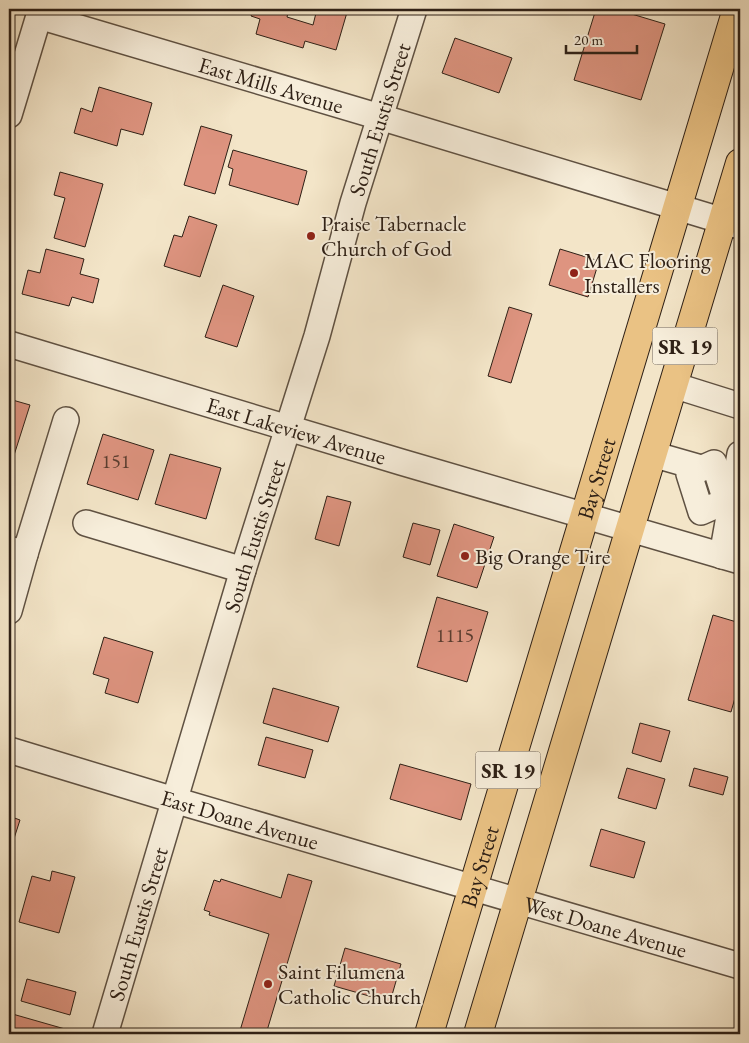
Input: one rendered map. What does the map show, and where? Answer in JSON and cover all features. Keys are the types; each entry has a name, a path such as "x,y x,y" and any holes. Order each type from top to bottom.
{"main road":[{"name":"Bay Street","path":"429,1034 737,9"},
{"name":"Bay Street","path":"478,1034 673,385 732,224 740,163"}],"street":[{"name":"South Eustis Street","path":"105,1034 243,570 317,336 353,203 414,9"},
{"name":"East Mills Avenue","path":"40,12 732,224"},
{"path":"9,115 40,12"},
{"name":"East Lakeview Avenue","path":"9,344 731,558"},
{"path":"673,385 740,406"},
{"path":"9,611 17,552 66,420"},
{"path":"652,454 701,468 689,474 701,512 719,516"},
{"path":"731,558 719,516 740,454"},
{"path":"86,523 243,570"},
{"name":"East Doane Avenue","path":"9,750 472,888"},
{"name":"West Doane Avenue","path":"472,888 740,966"}],"building":[{"path":"254,9 289,9 287,17 313,25 317,9 348,9 336,50 305,41 303,48 256,34 260,19 251,16"},
{"path":"596,9 615,9 665,24 641,100 574,80"},
{"path":"455,38 512,58 499,93 442,73"},
{"path":"99,87 152,103 143,135 121,129 117,146 74,133 81,108 92,112"},
{"path":"201,126 232,135 215,194 184,185"},
{"path":"233,150 307,171 298,205 229,185 233,169 228,167"},
{"path":"60,172 103,184 85,247 54,238 65,198 54,195"},
{"path":"189,216 217,225 200,277 164,266 174,235 182,237"},
{"path":"46,249 84,259 80,274 99,279 93,303 72,297 69,306 22,294 28,270 40,273"},
{"name":"MAC Flooring Installers","path":"560,249 599,261 588,297 549,285"},
{"path":"223,285 254,296 237,347 205,337"},
{"path":"509,307 532,314 511,383 488,376"},
{"path":"9,399 30,405 9,471"},
{"path":"103,434 154,450 138,500 87,484"},
{"path":"170,454 221,468 206,519 155,504"},
{"path":"327,496 351,502 339,546 315,539"},
{"path":"413,523 440,530 430,565 403,557"},
{"name":"Big Orange Tire","path":"454,524 494,537 477,588 437,576"},
{"path":"437,597 488,612 467,682 417,667"},
{"path":"713,615 740,623 740,680 731,712 688,700"},
{"path":"104,637 153,652 138,703 105,693 109,679 93,674"},
{"path":"273,688 339,707 328,742 263,723"},
{"path":"640,723 670,731 661,762 632,753"},
{"path":"266,737 313,750 305,778 258,765"},
{"path":"400,764 471,784 461,820 390,799"},
{"path":"627,768 665,779 656,809 618,798"},
{"path":"694,768 728,777 723,795 689,786"},
{"path":"9,816 20,820 9,854"},
{"path":"601,829 645,842 634,878 590,866"},
{"path":"52,871 75,877 59,933 19,922 32,876 50,881"},
{"name":"Saint Filumena Catholic Church","path":"288,874 312,881 266,1034 239,1034 269,934 209,915 210,912 204,910 214,880 220,882 221,879 281,898"},
{"path":"345,948 401,964 390,1002 334,986"},
{"path":"27,979 76,992 70,1015 21,1001"},
{"path":"9,1013 65,1029 64,1034 9,1034"}],"place":[{"name":"Praise Tabernacle Church of God","path":"311,236"},
{"name":"MAC Flooring Installers","path":"574,273"},
{"name":"Big Orange Tire","path":"465,556"},
{"name":"Saint Filumena Catholic Church","path":"268,984"}]}
